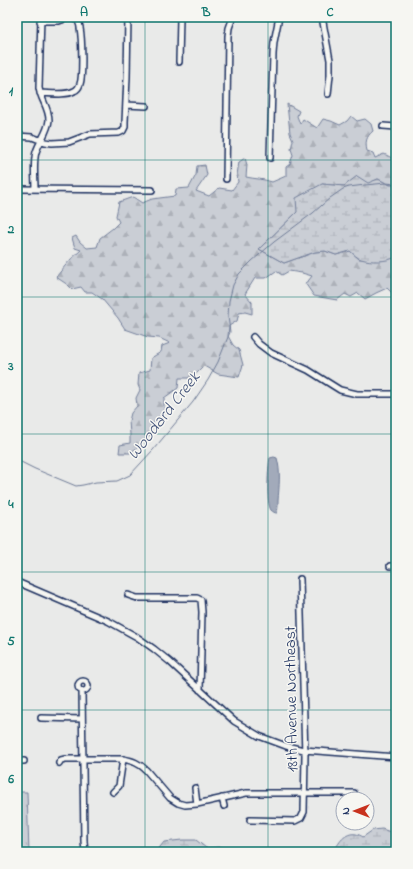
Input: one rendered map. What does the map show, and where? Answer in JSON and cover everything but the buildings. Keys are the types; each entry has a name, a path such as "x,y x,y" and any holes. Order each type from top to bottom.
{"street":[{"path":"35,189 35,157 49,122 48,109 40,93 39,83 40,19 59,21 70,17"},
{"path":"40,93 67,94 77,89 80,85 82,36 76,17"},
{"path":"17,136 27,136 52,143 69,142 90,134 115,134 123,131 126,105 128,17"},
{"path":"178,62 180,17"},
{"path":"226,179 228,36 233,17"},
{"path":"270,158 273,54 279,17"},
{"path":"322,17 330,60 328,94"},
{"path":"126,105 146,106"},
{"path":"383,126 396,127"},
{"path":"17,189 152,190"},
{"path":"254,337 259,344 271,352 317,374 335,387 345,392 357,394 396,394"},
{"path":"390,566 396,566"},
{"name":"18th Avenue Northeast","path":"250,820 299,820 304,812 300,579"},
{"path":"17,582 108,621 128,632 154,649 234,721 259,736 277,744 304,750 396,757"},
{"path":"128,596 137,598 197,598 201,600 200,690"},
{"path":"82,691 85,852"},
{"path":"41,718 82,719"},
{"path":"59,763 65,758 124,759 133,761 142,766 166,795 173,801 185,805 197,804 246,793 335,793"},
{"path":"113,792 119,786 124,759"},
{"path":"17,761 24,761"},
{"path":"195,788 197,804"},
{"path":"222,798 224,806"}],"green space":[{"path":"287,104 299,111 297,116 300,124 303,119 317,128 323,119 340,125 347,121 351,116 357,121 365,119 371,124 373,131 367,140 367,151 373,153 375,158 384,154 396,160 396,185 390,185 378,179 368,184 357,177 344,186 322,184 297,212 259,249 284,263 315,252 325,251 336,255 350,251 359,259 396,257 396,290 392,293 387,288 365,299 358,293 351,297 345,294 337,300 314,296 305,283 312,276 302,273 289,271 282,275 276,271 266,278 255,278 245,294 252,302 252,314 245,312 239,313 237,321 229,326 228,336 233,345 239,350 243,365 239,377 218,374 204,366 192,378 179,378 178,388 164,398 164,413 151,425 151,434 130,453 119,453 120,445 130,443 129,421 131,413 137,406 136,398 140,390 138,385 139,373 150,370 151,358 161,352 162,346 170,343 159,338 148,337 125,329 102,299 92,292 85,292 81,287 72,289 56,277 70,260 81,250 75,248 72,238 76,236 87,248 97,247 100,238 119,222 116,216 119,202 133,197 142,203 152,199 175,196 176,189 189,188 196,175 197,166 205,165 207,175 196,191 209,196 219,188 232,190 238,182 237,175 239,162 245,158 247,165 246,177 272,182 286,176 286,167 290,164 293,155 291,149 293,140 290,133"},
{"path":"357,176 368,183 378,179 390,185 396,185 396,257 383,261 369,261 357,257 350,251 336,255 325,251 315,252 284,263 259,249 297,212 296,198 322,184 344,186"},
{"path":"17,792 27,792 29,852 17,852"},
{"path":"382,829 396,834 396,851 384,850 373,852 370,850 368,852 334,852 345,836 356,834 363,837 375,830"},
{"path":"196,840 206,848 221,847 230,852 156,852 164,842"}],"water":[{"path":"270,458 277,458 279,474 277,513 271,510 268,500"}],"waterway":[{"name":"Woodard Creek","path":"17,460 76,486 96,482 117,481 130,475 193,402 218,362 230,332 228,316 229,301 233,285 239,274 274,242 343,189 386,183 396,184"}]}
